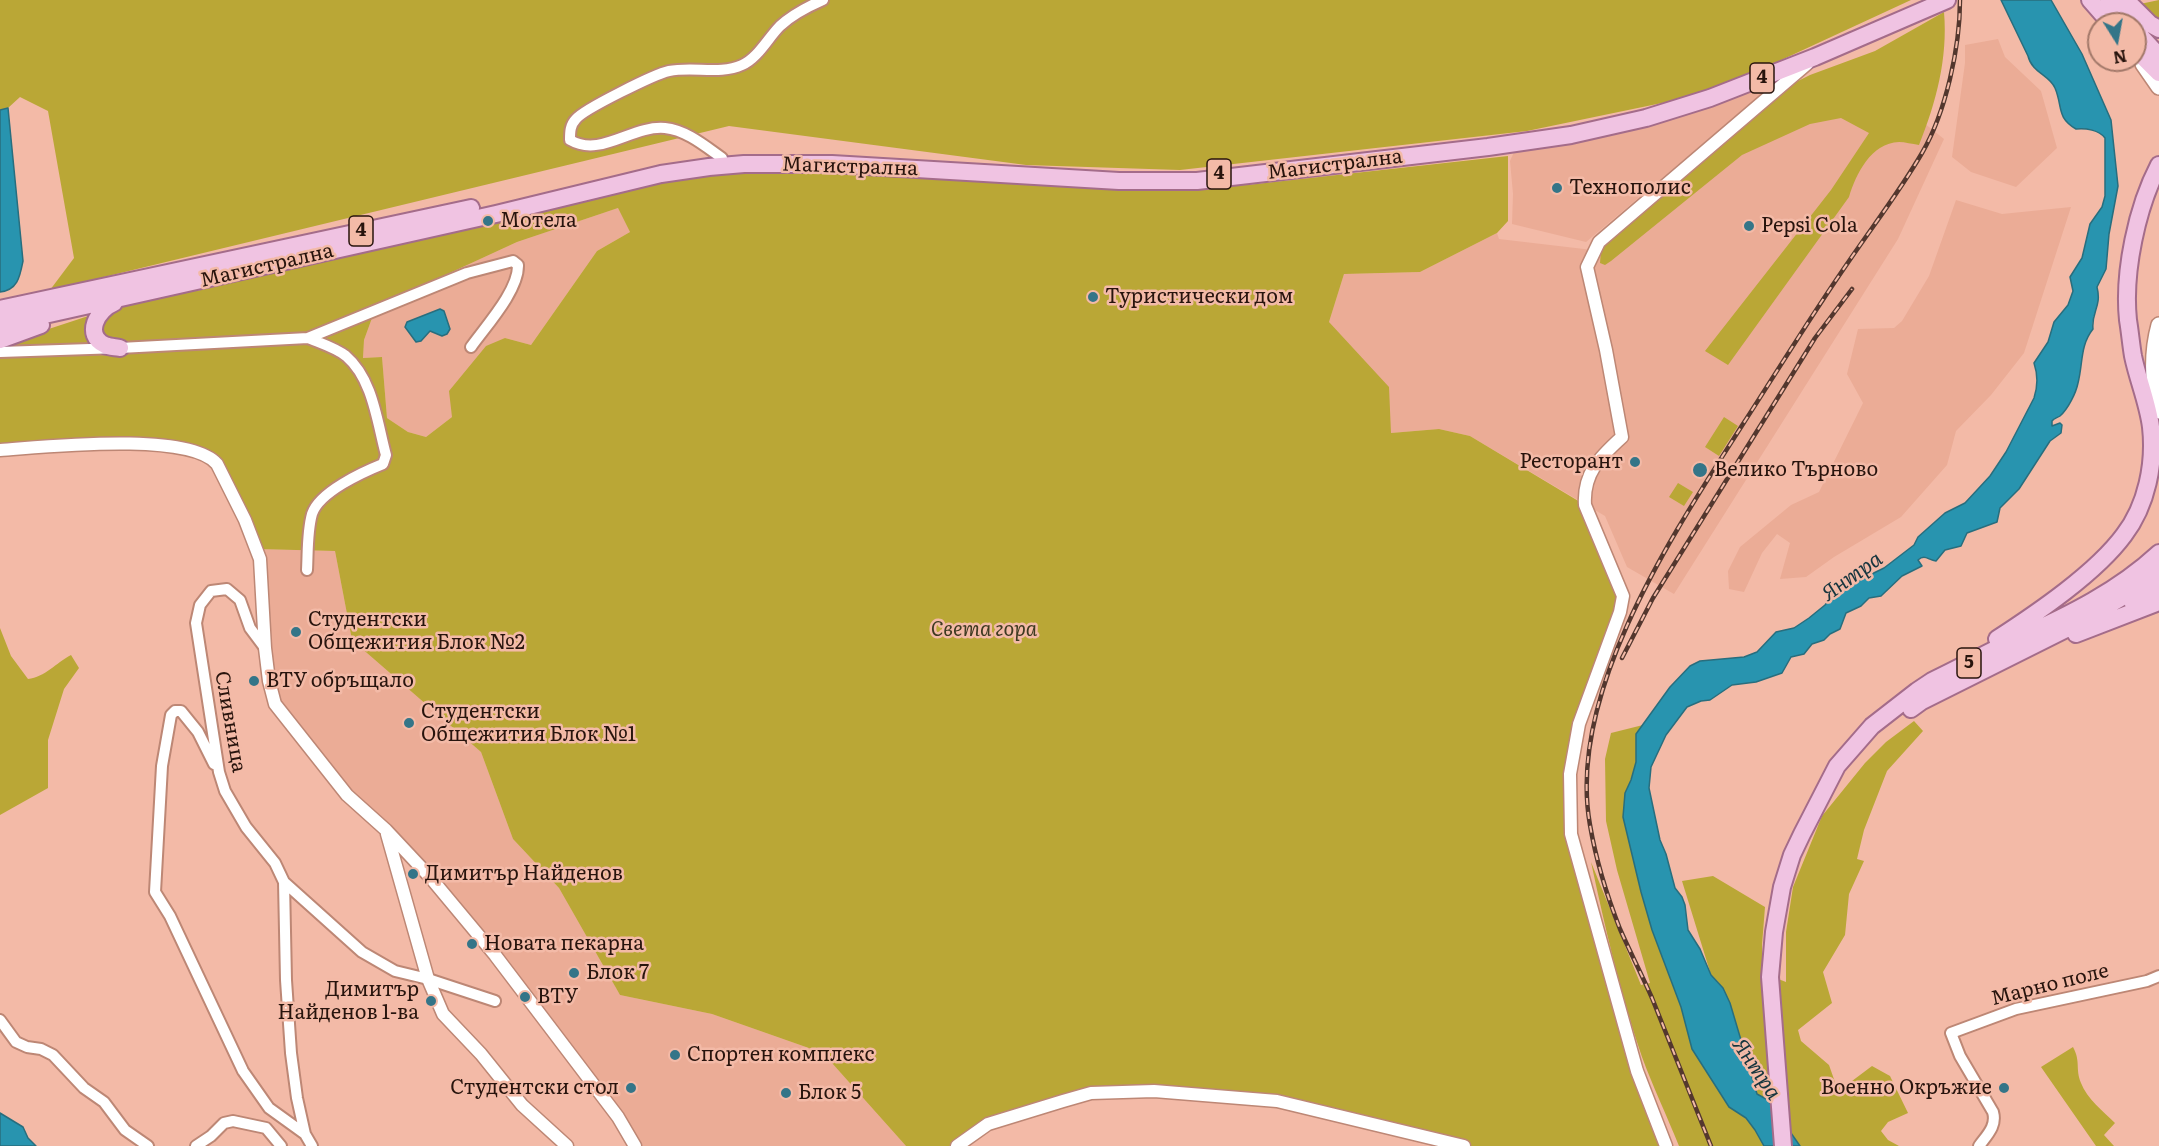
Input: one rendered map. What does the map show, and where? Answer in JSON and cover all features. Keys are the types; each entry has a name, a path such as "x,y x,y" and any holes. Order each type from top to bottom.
{"main road":[{"name":"Магистрална","path":"0,325 132,297 622,183 709,167 744,164 832,164 1119,181 1197,181 1570,135 1646,118 1710,98 1815,57 1947,0"},
{"path":"2090,0 2100,12"},
{"path":"2109,0 2120,12"},
{"path":"2126,0 2150,24 2159,29"},
{"path":"2147,43 2159,56"},
{"path":"2147,60 2159,73"},
{"path":"2147,71 2159,87"},
{"name":"Магистрална","path":"0,309 658,166 722,158 832,156 1119,176 1196,176 1514,138 1616,121 1710,98"},
{"path":"1932,681 2032,616 2083,576 2111,551 2125,534 2144,496 2150,471 2151,426 2133,355 2128,287 2130,263 2138,226 2147,191 2159,165"},
{"path":"2138,226 2159,182"},
{"path":"120,348 100,342 95,334 96,319 99,312 107,305 132,297"},
{"path":"0,340 95,305"},
{"path":"2159,325 2152,378 2159,412"},
{"path":"2133,355 2159,412"},
{"name":"5","path":"1783,1146 1770,977 1774,933 1782,886 1792,855 1837,766 1872,726 1932,681 2106,594 2144,567 2159,553"},
{"name":"5","path":"1814,811 1847,767 1877,736 1922,701 2080,622 2134,590 2159,569"},
{"path":"2081,632 2126,609 2159,587"},
{"path":"2009,656 2050,644 2159,602"}],"street":[{"path":"722,158 694,138 666,128 650,129 600,145 580,146 570,140 570,128 576,118 589,110 668,71 695,68 726,69 743,65 795,13 823,0"},
{"path":"1666,1146 1637,1071 1571,834 1570,774 1580,724 1620,612 1623,596 1585,504 1584,490 1593,468 1622,438 1606,350 1587,267 1599,242 1815,57"},
{"path":"0,352 308,338 467,273 513,261 518,265 518,274 471,347"},
{"path":"307,570 308,539 315,508 330,492 360,473 383,464 386,454 366,383 357,368 344,354 308,338"},
{"path":"0,450 142,443 181,447 212,458 245,520 260,559 265,648 269,681 275,704 347,795 386,830 430,877 495,955 618,1117 635,1146"},
{"name":"Сливница","path":"265,648 250,628 240,600 227,590 211,591 197,613 197,634 219,772 225,791 243,822 275,863 284,882 286,980 291,1053 305,1134 312,1146"},
{"path":"219,772 189,718 181,711 175,711 171,715 162,766 155,892 170,916 243,1071 268,1108 305,1134"},
{"path":"386,830 428,979 443,1014 481,1054 522,1105 567,1146"},
{"path":"284,882 362,952 395,971 428,979 495,1001"},
{"name":"Марно поле","path":"1979,1146 1995,1120 1993,1112 1960,1056 1951,1033 2016,1010 2146,981 2159,976"},
{"path":"0,1020 16,1042 53,1055 84,1088 104,1102 125,1130 148,1146"},
{"path":"957,1146 988,1124 1091,1093 1154,1091 1277,1101 1464,1146"},
{"path":"196,1146 224,1123 232,1121 266,1128 281,1146"}],"shaded area":[{"path":"1998,39 2005,57 2041,91 2057,148 2016,187 1971,172 1952,157 1965,63 1965,45"},
{"path":"1769,82 1768,87 1756,99 1586,242 1512,224 1513,194 1510,161 1514,152"},
{"path":"1822,94 1899,103 1944,139 1898,239 1674,594 1627,567 1605,516 1470,436 1439,429 1391,433 1329,322 1344,274 1420,272 1497,233 1499,239 1601,251 1744,145"},
{"path":"1956,200 2002,214 2071,207 2024,353 1991,395 1956,431 1947,465 1901,517 1834,557 1806,577 1780,579 1790,543 1777,534 1762,553 1744,592 1729,589 1728,571 1740,547 1791,505 1819,492 1863,403 1847,374 1858,329 1894,328 1902,321 1929,276"},
{"path":"618,208 630,232 597,251 531,345 505,338 452,417 426,437 408,432 387,418 382,357 363,358 364,340 376,307 517,242"},
{"path":"257,549 335,551 352,640 481,752 513,839 559,888 620,995 712,1014 823,1053 906,1146 635,1146 495,955 347,795 275,704"}],"green space":[{"path":"0,0 1911,0 1710,93 1527,131 1180,170 1026,165 729,126 50,290 74,258 48,111 20,97 8,108 0,110"},
{"path":"2159,0 2159,22 2140,4"},
{"path":"1944,12 1944,46 1939,80 1931,113 1919,145 1901,142 1889,144 1880,148 1866,161 1849,197 1728,365 1705,351 1831,190 1869,133 1841,118 1810,124 1742,155 1611,261 1605,265 1600,263 1601,251 1609,241 1780,90 1810,75 1875,51"},
{"name":"Света гора","path":"1508,156 1508,221 1497,233 1420,272 1344,274 1329,322 1389,387 1391,433 1439,429 1470,436 1585,505 1623,596 1579,724 1571,834 1637,1071 1666,1146 1464,1146 1277,1101 1091,1093 988,1124 957,1146 906,1146 823,1053 712,1014 620,995 559,888 513,839 481,752 352,640 335,551 257,549 217,464 181,447 0,450 0,345 134,301 173,291 196,291 219,286 246,275 685,176 769,166 1171,187 1247,185","holes":["618,208 630,232 597,251 531,345 505,338 486,346 449,391 452,417 426,437 408,432 387,418 382,357 363,358 364,340 376,307 517,242"]},
{"path":"1724,417 1738,426 1719,456 1705,447"},
{"path":"1678,483 1693,492 1684,506 1669,497"},
{"path":"0,628 11,656 28,679 45,673 71,655 79,668 64,689 48,740 48,788 0,815"},
{"path":"1914,721 1923,731 1887,771 1864,830 1857,859 1864,861 1849,894 1845,935 1823,972 1832,1003 1798,1030 1801,1041 1829,1065 1836,1085 1848,1084 1872,1066 1890,1076 1908,1113 1888,1122 1881,1131 1888,1140 1899,1146 1800,1146 1768,1100 1757,1094 1730,1003 1719,983 1711,975 1682,881 1713,876 1765,907 1762,945 1763,973 1786,982 1786,932 1793,887 1822,816 1865,763 1886,742"},
{"path":"1643,725 1636,734 1636,762 1625,793 1623,817 1641,892 1652,930 1681,1007 1692,1049 1729,1107 1746,1118 1764,1146 1679,1146 1646,1068 1627,1009 1607,935 1591,862 1641,985 1650,983 1617,870 1606,821 1605,759 1611,733"},
{"path":"2073,1047 2077,1057 2079,1078 2084,1089 2115,1123 2104,1135 2114,1146 2096,1146 2041,1067"}],"water":[{"path":"2001,0 2051,0 2082,54 2087,72 2090,72 2111,120 2118,186 2109,234 2106,269 2097,287 2098,300 2093,318 2093,329 2084,348 2080,376 2069,405 2060,416 2052,421 2052,426 2060,423 2062,425 2061,433 2050,441 2019,489 2000,508 1997,522 1967,533 1961,546 1945,550 1936,561 1925,557 1920,558 1918,560 1922,566 1902,576 1881,596 1869,598 1861,606 1846,613 1840,629 1824,640 1812,644 1804,654 1791,657 1782,673 1756,682 1732,685 1710,700 1687,707 1666,735 1651,767 1649,788 1660,840 1675,888 1685,905 1688,930 1700,949 1711,975 1723,988 1730,1003 1757,1094 1768,1100 1800,1146 1764,1146 1746,1118 1729,1107 1692,1049 1681,1007 1652,930 1623,817 1625,793 1636,762 1636,734 1670,687 1690,666 1700,661 1744,657 1757,652 1776,632 1794,628 1809,618 1825,605 1835,592 1884,568 1914,545 1918,537 1945,513 1965,503 1990,476 2006,452 2034,398 2037,380 2034,363 2048,342 2054,322 2068,305 2073,291 2070,277 2082,258 2090,224 2102,207 2105,196 2105,138 2092,130 2076,129 2065,120 2053,84 2033,66"},
{"path":"8,108 23,261 17,281 11,288 0,292 0,110"},
{"path":"440,309 444,311 450,329 447,334 442,336 430,331 421,341 416,342 405,327 407,322"},
{"path":"0,1113 23,1127 28,1138 36,1146 0,1146"}],"railway":[{"path":"1711,1146 1606,891 1590,825 1587,774 1594,721 1610,668 1632,615 1658,563 1687,513 1820,303 1905,181 1931,137 1950,79 1960,0"},
{"path":"1622,658 1653,598 1815,338 1852,289"}],"place":[{"name":"Технополис","path":"1557,188"},
{"name":"Мотела","path":"488,221"},
{"name":"Pepsi Cola","path":"1749,226"},
{"name":"Туристически дом","path":"1093,297"},
{"name":"Ресторант","path":"1635,462"},
{"name":"Велико Търново","path":"1700,470"},
{"name":"Студентски Общежития Блок №2","path":"296,632"},
{"name":"ВТУ обръщало","path":"254,681"},
{"name":"Студентски Общежития Блок №1","path":"409,723"},
{"name":"Димитър Найденов","path":"413,874"},
{"name":"Новата пекарна","path":"472,944"},
{"name":"Блок 7","path":"574,973"},
{"name":"ВТУ","path":"525,997"},
{"name":"Димитър Найденов 1-ва","path":"431,1001"},
{"name":"Спортен комплекс","path":"675,1055"},
{"name":"Студентски стол","path":"631,1088"},
{"name":"Военно Окръжие","path":"2004,1088"},
{"name":"Блок 5","path":"786,1093"}],"water label":[{"name":"Янтра","path":"1852,577"},
{"name":"Янтра","path":"1756,1069"}]}
